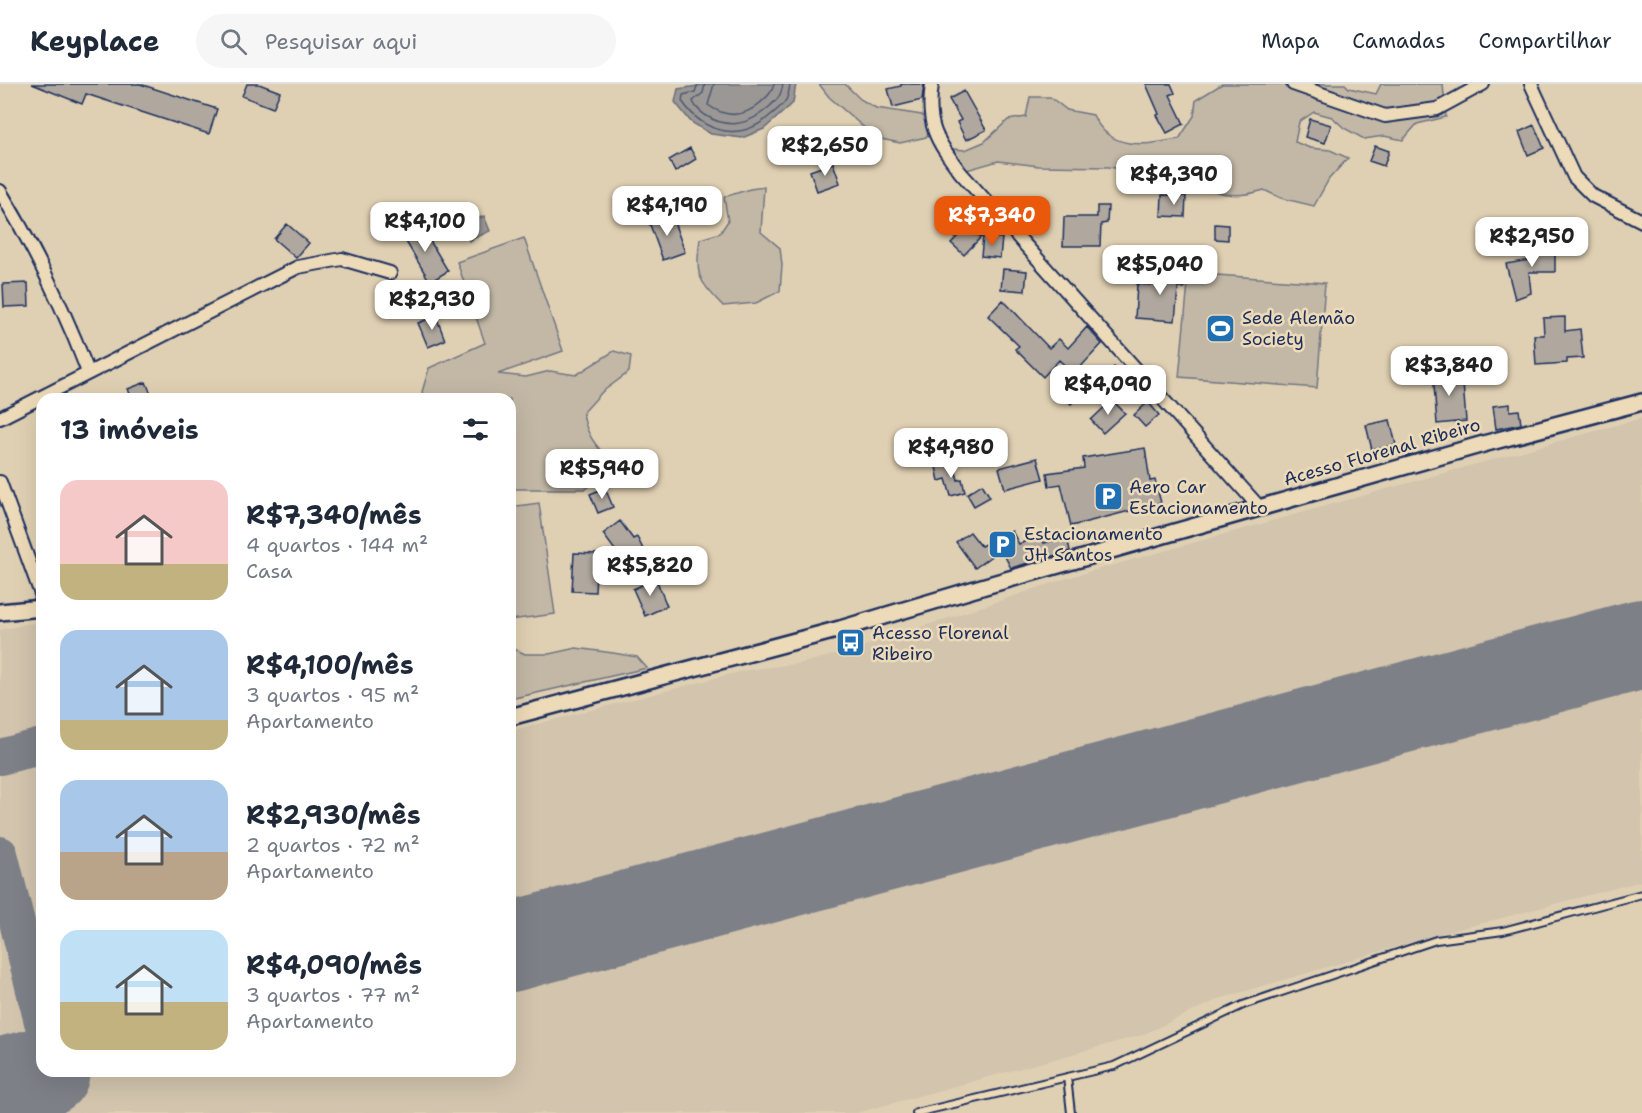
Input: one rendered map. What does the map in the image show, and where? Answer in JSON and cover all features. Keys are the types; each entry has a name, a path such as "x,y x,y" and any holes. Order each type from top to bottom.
{"street":[{"path":"932,84 929,115 942,148 1260,508"},
{"path":"1293,84 1385,116 1437,109 1483,84"},
{"path":"1531,84 1574,177 1593,196 1642,221"},
{"path":"0,191 43,267 69,321 88,372"},
{"path":"48,393 298,267 342,259 390,273"},
{"path":"0,418 36,399"},
{"name":"Acesso Florenal Ribeiro","path":"516,715 840,629 1487,443 1642,402"},
{"path":"0,482 36,581"},
{"path":"0,612 36,609"}],"lane":[{"path":"916,1113 1114,1066 1243,1005 1436,940 1503,931 1642,894"},
{"path":"1067,1077 1071,1113"}],"shaded area":[{"path":"819,84 845,84 860,99 876,108 922,115 931,128 926,137 900,143 876,138 829,97"},
{"path":"1222,84 1345,84 1349,88 1376,94 1381,84 1443,84 1446,117 1417,124 1403,140 1384,136 1364,139 1344,128 1332,117 1314,112 1299,122 1295,142 1310,148 1330,150 1348,158 1329,179 1314,206 1281,198 1264,190 1243,195 1224,194 1188,178 1149,189 1137,172 1109,167 1039,166 998,161 960,172 942,148 965,150 984,142 1008,120 1026,117 1030,97 1050,97 1067,110 1093,115 1100,127 1119,140 1141,144 1179,139 1194,116 1196,100"},
{"path":"764,187 761,232 780,248 782,265 780,291 756,303 723,306 700,277 698,262 700,239 720,233 728,221 724,197"},
{"path":"524,238 563,351 498,374 526,377 550,371 576,375 614,351 631,356 629,372 602,392 583,413 591,438 617,470 598,479 586,489 516,489 516,393 422,393 429,368 485,343 457,262"},
{"path":"1189,273 1325,283 1317,388 1179,377"},
{"path":"1642,418 1642,881 1433,936 1219,999 1142,1035 857,1113 0,1113 0,630 36,623 36,1077 516,1077 516,729 747,670 802,663 850,651 1067,578"},
{"path":"539,503 555,614 516,619 516,506"},
{"path":"576,648 613,653 637,657 647,668 516,698 516,650 525,654 549,654"}],"water":[{"path":"711,84 796,84 793,103 764,129 742,138 711,134 691,122 675,102 678,89"},
{"path":"484,216 490,231 469,241 462,225"}],"building":[{"path":"32,84 140,84 217,109 209,134 86,94 82,104"},
{"path":"247,84 259,84 280,92 273,108 242,96"},
{"path":"901,84 924,84 922,100 893,107 888,89 901,86"},
{"path":"1146,84 1171,84 1175,93 1170,95 1184,124 1167,133 1157,115 1159,114"},
{"path":"964,91 986,130 966,140 957,122 961,120 949,99"},
{"path":"1310,119 1331,125 1325,143 1305,137"},
{"path":"1534,125 1544,148 1528,155 1519,132"},
{"path":"1375,146 1389,151 1384,166 1369,161"},
{"path":"690,148 696,159 675,172 669,160"},
{"path":"833,163 840,183 817,191 810,171"},
{"path":"1162,195 1186,196 1185,217 1161,216"},
{"path":"1097,206 1108,206 1107,223 1101,224 1100,246 1063,246 1064,217 1097,217"},
{"path":"949,209 953,213 956,209 970,222 956,236 939,220"},
{"path":"671,214 685,252 663,260 649,222"},
{"path":"287,224 309,243 296,258 274,239"},
{"path":"420,224 448,271 430,282 402,235"},
{"path":"1215,224 1228,225 1228,240 1215,239"},
{"path":"961,233 982,236 964,255 951,243"},
{"path":"983,236 1002,238 1000,258 981,256"},
{"path":"1535,242 1555,242 1555,272 1529,272 1531,293 1515,299 1506,264 1535,259"},
{"path":"1003,269 1027,271 1025,291 1001,289"},
{"path":"1152,269 1185,271 1184,288 1178,288 1175,321 1135,318 1137,284 1151,285"},
{"path":"28,283 29,306 4,307 3,284"},
{"path":"1003,300 1049,348 1059,339 1068,348 1087,327 1102,344 1074,374 1059,360 1043,377 1015,349 1019,346 988,316"},
{"path":"436,316 445,340 428,347 418,323"},
{"path":"1565,317 1565,331 1580,329 1583,358 1567,359 1567,363 1536,365 1534,335 1544,335 1543,318"},
{"path":"1114,367 1125,379 1106,398 1094,386"},
{"path":"1462,370 1466,421 1437,424 1433,372"},
{"path":"1073,378 1085,391 1071,404 1058,391"},
{"path":"146,382 151,393 130,393 128,389"},
{"path":"1112,400 1125,413 1103,433 1091,420"},
{"path":"1148,402 1159,415 1145,427 1134,415"},
{"path":"1510,404 1510,411 1519,410 1521,424 1496,429 1493,406"},
{"path":"1390,420 1396,445 1372,450 1366,425"},
{"path":"1145,448 1150,481 1155,480 1161,503 1071,526 1061,484 1049,486 1047,473 1084,468 1083,458"},
{"path":"1037,458 1043,479 1005,489 999,468"},
{"path":"954,463 958,480 962,479 965,492 951,496 946,479 939,481 936,467"},
{"path":"982,484 990,497 974,506 967,494"},
{"path":"605,488 613,507 598,513 590,494"},
{"path":"620,521 633,539 637,537 643,549 623,561 603,534"},
{"path":"1012,531 1019,544 1041,535 1044,543 1067,537 1070,551 1011,568 1001,549 975,568 956,542 970,532 981,546"},
{"path":"574,553 597,554 595,592 572,591"},
{"path":"656,579 667,606 645,616 633,589"}],"taxiway":[{"path":"0,757 36,748"},
{"path":"0,854 36,998"}],"runway":[{"path":"516,945 1642,644"},
{"path":"0,1083 36,1073"}],"place":[{"name":"Sede Alemão Society","path":"1221,328"},
{"name":"Aero Car Estacionamento","path":"1108,497"},
{"name":"Estacionamento JH Santos","path":"1003,544"},
{"name":"Acesso Florenal Ribeiro","path":"851,643"}]}
